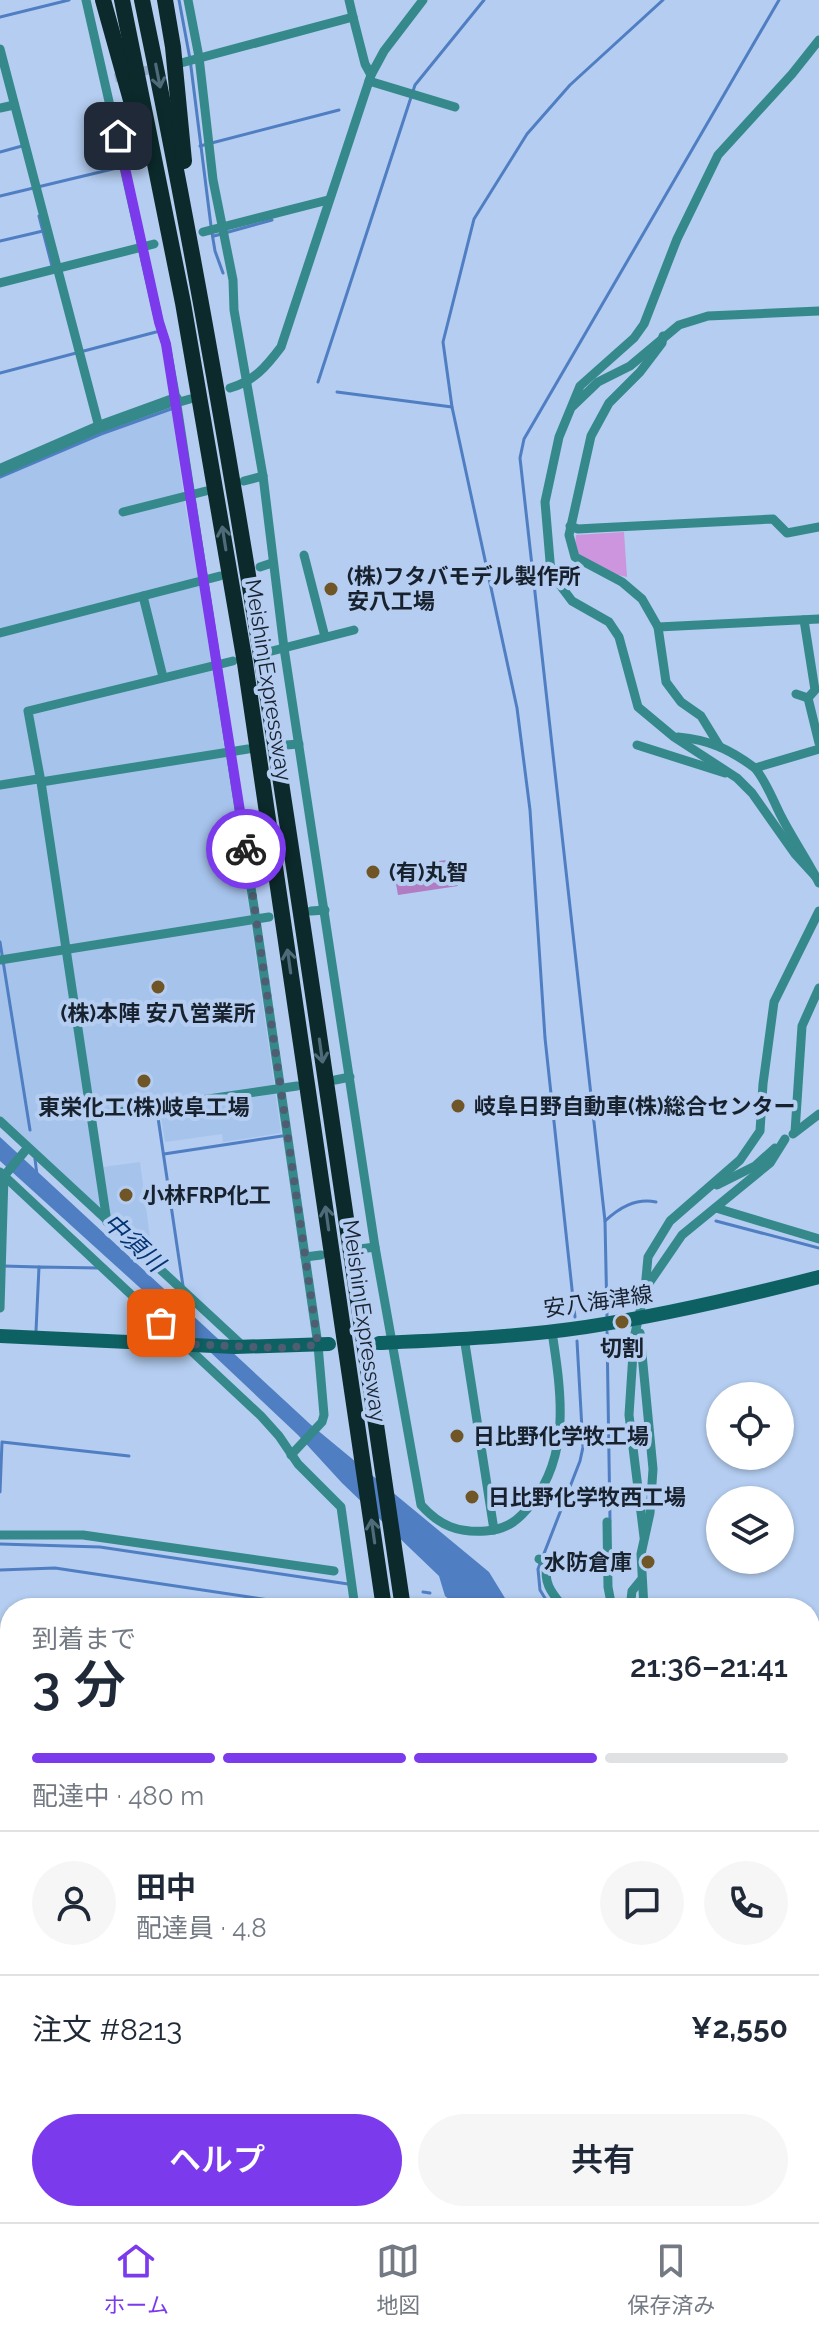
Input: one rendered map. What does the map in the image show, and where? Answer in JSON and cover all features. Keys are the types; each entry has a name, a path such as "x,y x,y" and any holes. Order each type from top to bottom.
{"highway":[{"path":"103,0 183,303"},
{"name":"Meishin Expressway","path":"122,0 183,303 247,678 383,1598"},
{"name":"Meishin Expressway","path":"142,0 239,510 402,1598"},
{"path":"165,0 173,47 186,179 227,416 239,510"}],"main road":[{"name":"安八海津線","path":"386,1342 552,1332 708,1305 819,1277"},
{"path":"0,1336 240,1347 324,1345"}],"street":[{"path":"86,0 110,79 148,246 159,322 166,344 231,750 305,1257 324,1345 325,1404 322,1422 294,1452"},
{"path":"188,0 199,57 213,180 233,280 234,310 263,476 284,648 375,1247 386,1342 421,1505 432,1517 458,1531 505,1528 520,1518 546,1482 555,1463 560,1437 557,1362 552,1332"},
{"path":"349,0 370,78"},
{"path":"230,388 247,383 281,347 370,78 384,51 423,0"},
{"path":"181,63 353,17"},
{"path":"818,880 795,854 752,793 737,778 674,737 638,707 619,637 609,622 572,601 551,573 545,502 559,437 580,386 634,338 644,324 677,239 718,155 819,40"},
{"path":"0,49 99,427"},
{"path":"370,78 455,107"},
{"path":"0,108 14,105"},
{"path":"203,232 328,200"},
{"path":"0,283 148,246"},
{"path":"569,410 598,382 630,366 679,325 708,316 819,311"},
{"path":"663,336 662,343 640,372 609,403 591,436 570,526 570,545 575,557 622,582 642,599 658,627 666,682 681,702 701,716 720,747"},
{"path":"0,470 99,427 190,399"},
{"path":"244,481 263,476"},
{"path":"123,512 206,491"},
{"path":"570,526 578,529 773,519 787,533 819,527"},
{"path":"304,555 325,637"},
{"path":"260,567 272,563"},
{"path":"0,633 220,576"},
{"path":"143,596 163,677"},
{"path":"658,627 819,619"},
{"path":"804,620 815,690 808,698"},
{"path":"272,651 354,630"},
{"path":"107,1222 28,711 233,661"},
{"path":"796,694 808,698"},
{"path":"808,698 819,743"},
{"path":"674,737 704,740 735,753 755,768 766,781 781,816 818,880"},
{"path":"286,745 299,744"},
{"path":"637,745 737,778"},
{"path":"0,785 248,749"},
{"path":"755,768 819,749"},
{"path":"311,911 325,910"},
{"path":"711,1188 740,1160 760,1131 774,1002 819,911"},
{"path":"0,960 269,917"},
{"path":"795,1132 802,1026 819,988"},
{"path":"335,1080 350,1077"},
{"path":"91,1116 297,1086"},
{"path":"644,1537 629,1415 634,1338 645,1289 648,1257 659,1236 684,1207 711,1188 755,1166 819,1114"},
{"path":"0,1121 240,1347"},
{"path":"645,1289 682,1235 770,1163 785,1139"},
{"path":"0,1308 3,1173 25,1151"},
{"path":"3,1173 261,1416 341,1507 354,1598"},
{"path":"716,1208 819,1239"},
{"path":"360,1249 375,1247"},
{"path":"305,1257 321,1255"},
{"path":"639,1318 653,1469 650,1513 644,1537 643,1598"},
{"path":"464,1337 494,1530"},
{"path":"607,1522 610,1598"},
{"path":"0,1535 83,1535 334,1571"},
{"path":"539,1559 547,1563 546,1582 556,1598"},
{"path":"631,1598 632,1591 641,1580"}],"shaded area":[{"path":"171,406 185,505 215,670 281,1133 223,1142 222,1134 165,1142 160,1110 96,1119 103,1167 140,1162 153,1261 0,1119 0,474 97,432"},
{"path":"624,532 627,577 601,571 577,556 576,535"},
{"path":"454,859 458,886 398,895 393,867"}],"water":[{"path":"0,1137 310,1424 489,1572 505,1598 445,1596 439,1576 342,1483 298,1435 0,1161"}],"waterway":[{"path":"0,17 69,0"},
{"path":"179,0 190,59 211,226"},
{"path":"318,382 415,85 484,0"},
{"path":"575,1317 545,1038 530,810 517,708 452,407 443,342 474,219 527,134 570,85 663,0"},
{"path":"607,1317 605,1221 520,458 524,439 779,0"},
{"path":"200,146 339,110"},
{"path":"0,152 22,146"},
{"path":"0,196 121,167"},
{"path":"39,216 52,266"},
{"path":"214,236 272,220"},
{"path":"0,241 43,231"},
{"path":"212,233 223,273"},
{"path":"0,373 156,332"},
{"path":"337,392 452,407"},
{"path":"0,477 101,434 171,409"},
{"path":"0,942 30,1130"},
{"name":"中須川","path":"157,1111 183,1286"},
{"path":"164,1154 282,1136"},
{"path":"35,1159 37,1175"},
{"path":"605,1221 628,1205 641,1201 656,1202"},
{"path":"716,1221 819,1248"},
{"path":"3,1266 39,1267"},
{"path":"36,1331 39,1267 99,1268"},
{"path":"607,1332 610,1521"},
{"path":"545,1598 540,1590 538,1569 583,1447 577,1341"},
{"path":"0,1492 2,1442 129,1456"},
{"path":"0,1544 100,1547 348,1584"},
{"path":"0,1570 55,1568 256,1598"},
{"path":"423,1592 430,1593"}],"tunnel":[{"path":"115,78 177,63"}],"way so far":[{"path":"161,1323 183,1344 280,1348 318,1345 246,849"}],"place":[{"name":"(株)フタバモデル製作所 安八工場","path":"331,589"},
{"name":"(有)丸智","path":"373,872"},
{"name":"(株)本陣 安八営業所","path":"158,987"},
{"name":"東栄化工(株)岐阜工場","path":"144,1081"},
{"name":"岐阜日野自動車(株)総合センター","path":"458,1106"},
{"name":"小林FRP化工","path":"126,1195"},
{"name":"切割","path":"622,1322"},
{"name":"日比野化学牧工場","path":"457,1436"},
{"name":"日比野化学牧西工場","path":"472,1497"},
{"name":"水防倉庫","path":"648,1562"}],"route":[{"path":"118,136 166,344 246,849"}]}
